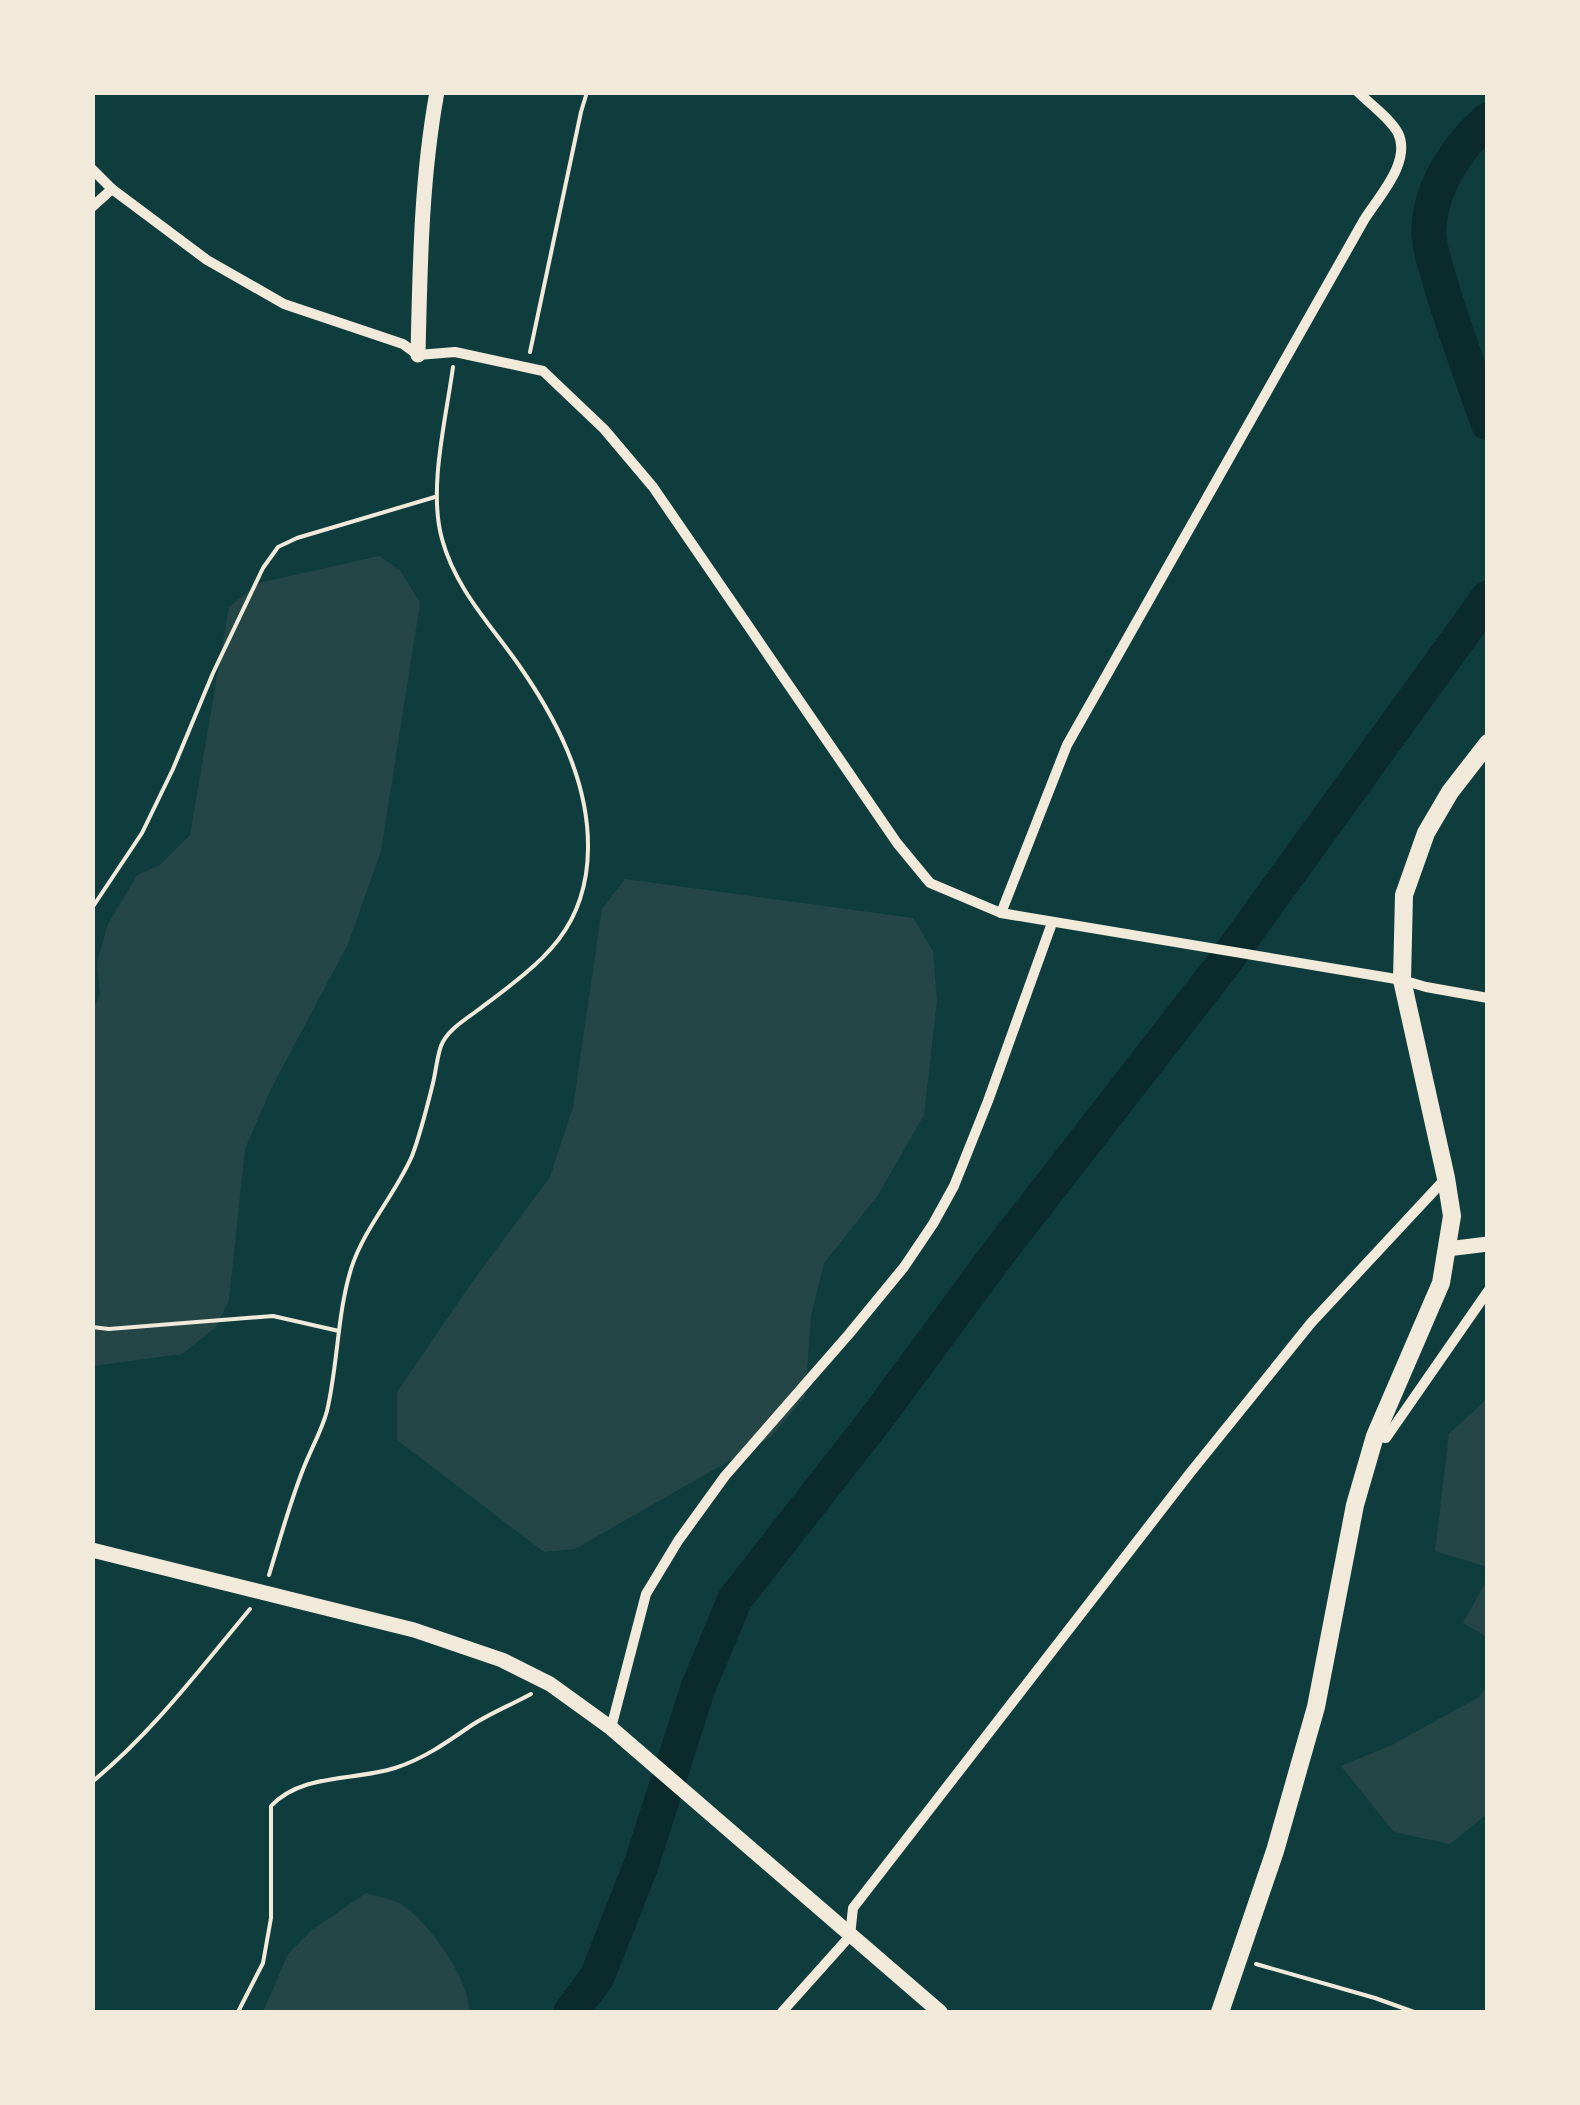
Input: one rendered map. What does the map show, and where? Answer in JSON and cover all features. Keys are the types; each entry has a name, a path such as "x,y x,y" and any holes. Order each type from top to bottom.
{"main road":[{"path":"1220,2012 1275,1852 1316,1707 1355,1505 1376,1436 1441,1283 1452,1216 1402,980 1404,896 1426,833 1450,792 1488,742"}],"street":[{"path":"418,354 421,223 437,92"},
{"path":"1001,913 1068,744 1397,167 1402,151 1398,135 1358,92"},
{"path":"92,169 112,190 207,260 284,304 402,344 418,354 456,352 543,371 604,429 652,487 930,883 1001,913 1488,998"},
{"path":"92,207 112,190"},
{"path":"611,1728 646,1594 678,1540 725,1476 904,1267 954,1186 1052,923"},
{"path":"782,2012 850,1936 853,1908 1190,1474 1310,1324 1446,1178"},
{"path":"1447,1249 1488,1244"},
{"path":"1376,1436 1386,1438 1488,1291"},
{"path":"92,1550 414,1630 502,1660 550,1684 611,1728 940,2012"}],"path":[{"path":"527,368 587,92"},
{"path":"92,1782 124,1756 178,1696 263,1592 326,1414 352,1268 411,1157 442,1044 453,1028 532,969 558,943 583,889 588,850 584,798 563,738 517,662 476,611 441,539 435,498 456,352"},
{"path":"92,908 142,833 246,602 278,547 435,498"},
{"path":"92,1327 273,1316 339,1330"},
{"path":"238,2012 262,1963 271,1918 271,1806 302,1786 395,1768 446,1746 471,1726 550,1684"},
{"path":"1238,1959 1414,2012"}],"shaded area":[{"path":"379,556 400,570 420,603 381,851 348,944 271,1089 245,1149 229,1300 216,1327 182,1354 93,1366 92,1014 100,993 97,963 107,926 137,875 160,865 190,835 229,607 259,583"},
{"path":"625,879 913,918 933,951 937,1001 924,1115 878,1195 824,1263 811,1316 805,1397 771,1437 575,1549 544,1552 397,1440 397,1392 550,1177 573,1107 602,909"},
{"path":"1487,1399 1487,1567 1435,1551 1449,1434"},
{"path":"1487,1580 1487,1637 1463,1623"},
{"path":"1487,1687 1487,1814 1450,1844 1394,1832 1341,1766 1392,1745 1479,1697"},
{"path":"366,1893 400,1904 425,1926 456,1970 469,2012 263,2012 288,1954 312,1930"}],"waterway":[{"path":"1488,120 1457,154 1441,181 1431,210 1429,232 1446,303 1488,423"},
{"path":"571,2012 597,1977 641,1865 698,1688 735,1599 1224,963 1488,598"}]}
